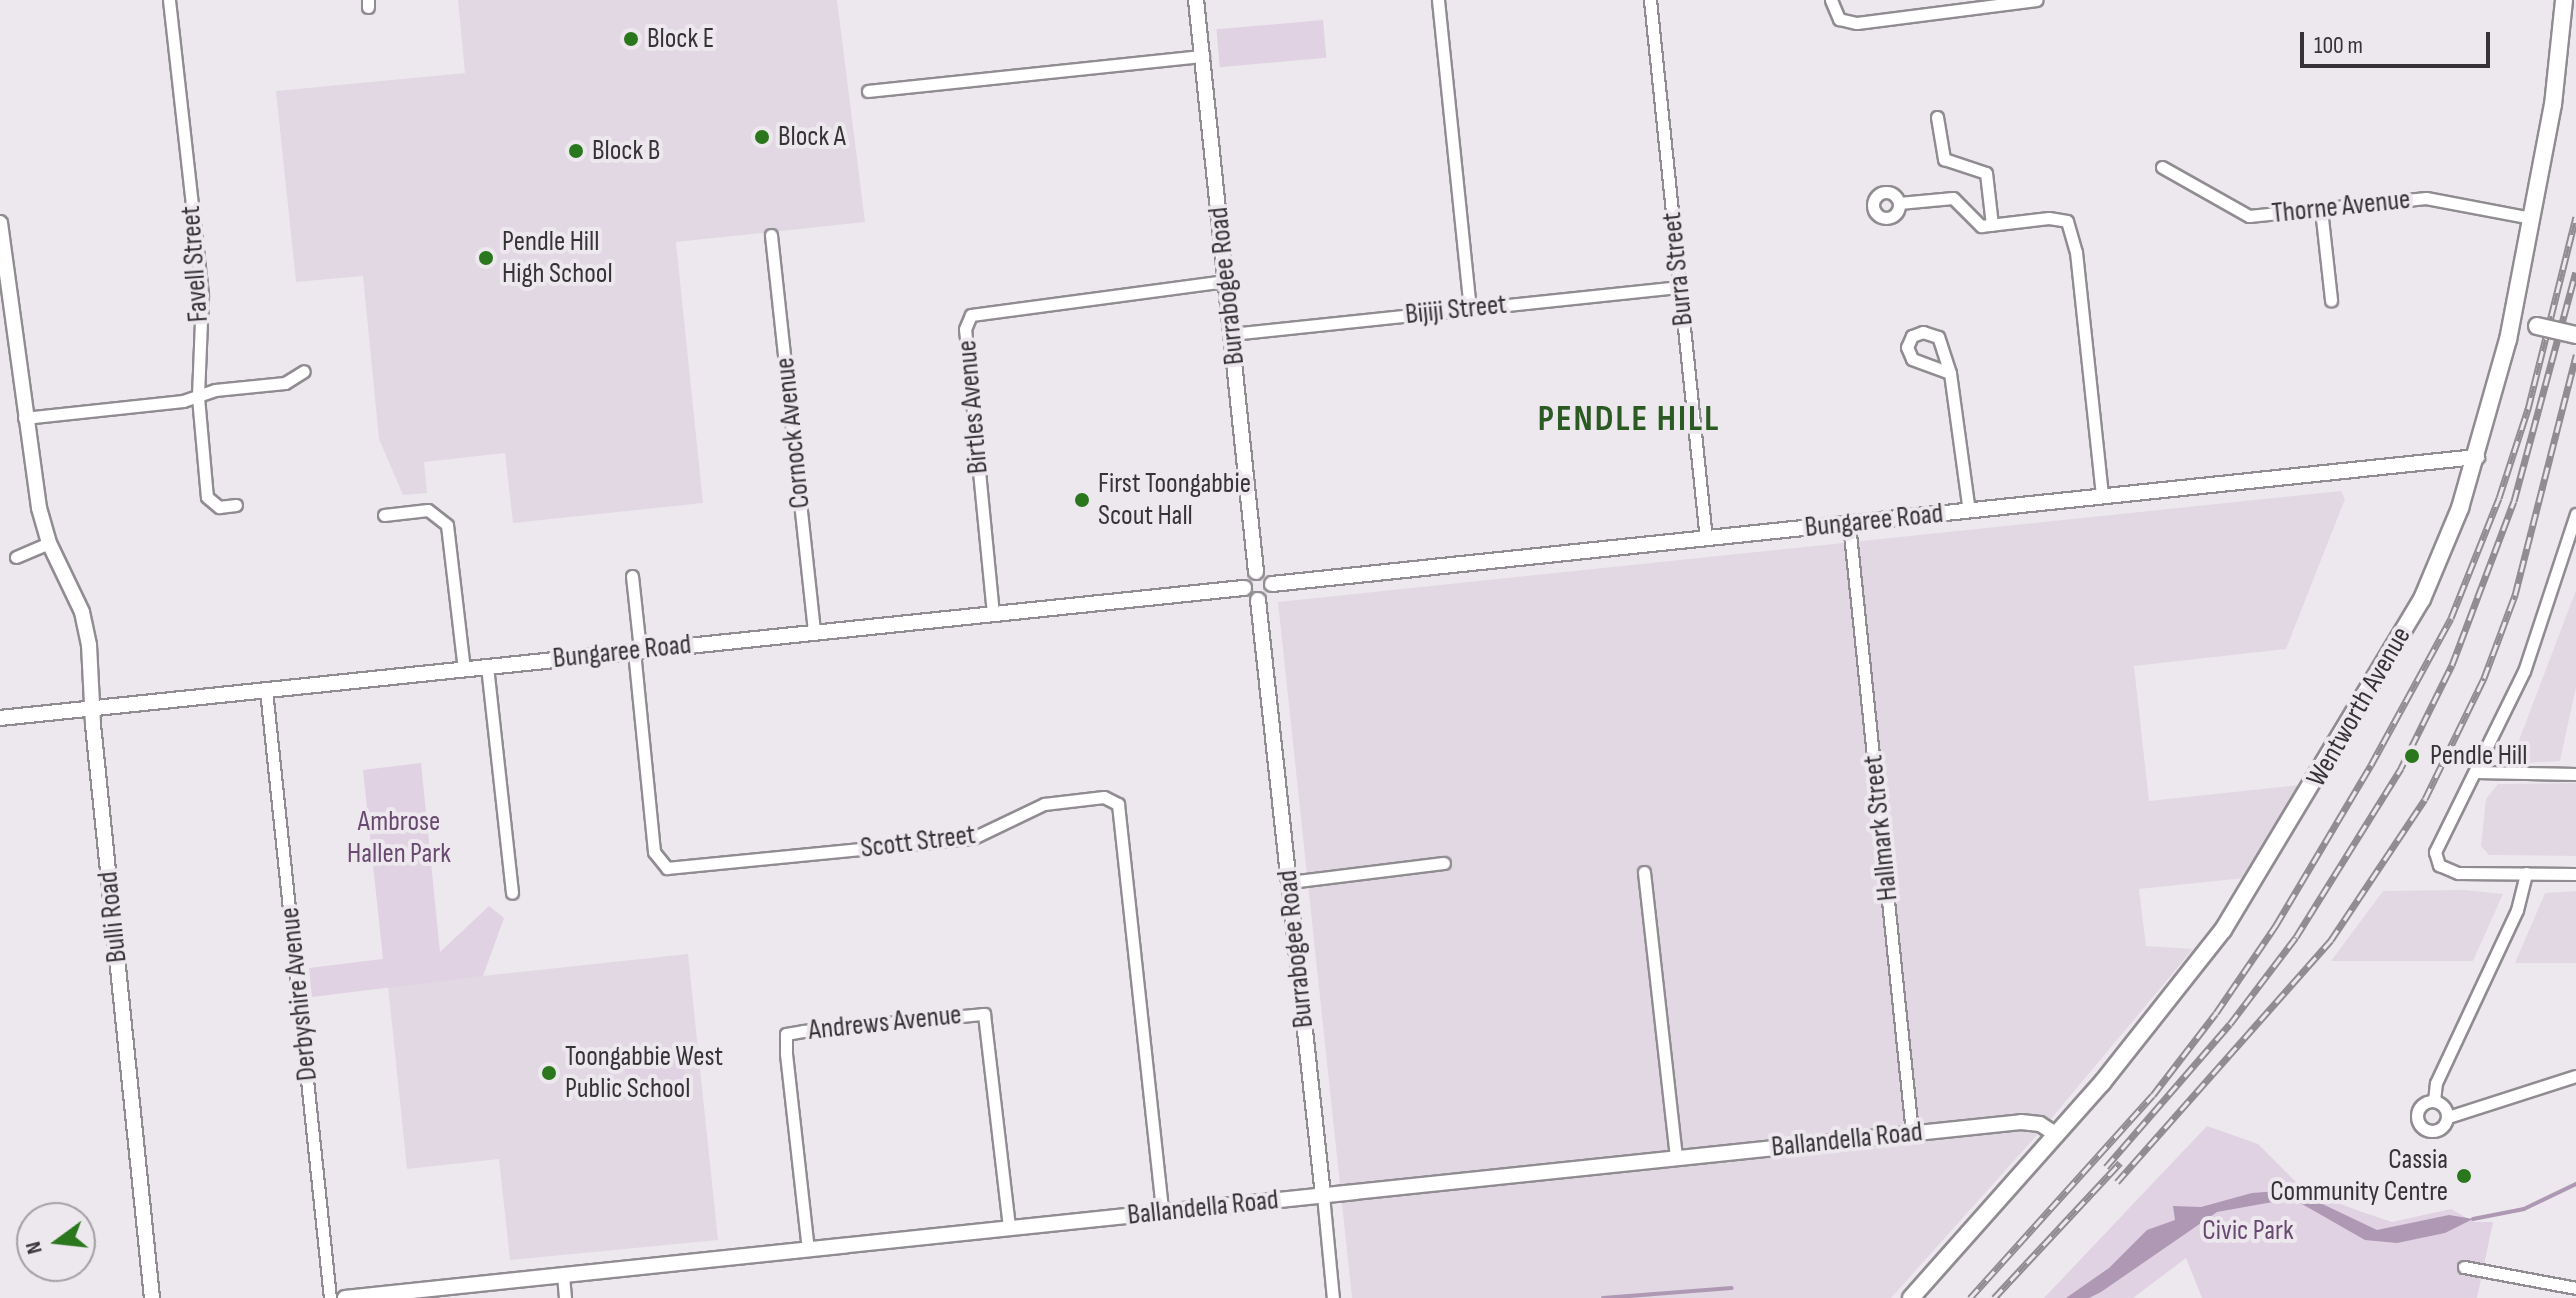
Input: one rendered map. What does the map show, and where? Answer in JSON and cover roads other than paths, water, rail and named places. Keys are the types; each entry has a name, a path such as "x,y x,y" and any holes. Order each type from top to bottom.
{"main road":[{"name":"Wentworth Avenue","path":"1911,1298 2057,1135 2198,963 2266,865 2422,599 2477,457 2513,320 2553,105 2564,0"},
{"path":"2513,320 2576,335"}],"street":[{"name":"Favell Street","path":"169,0 202,296 198,397 207,497 219,507 236,505"},
{"name":"Burrabogee Road","path":"1196,0 1256,572"},
{"path":"1438,0 1470,309"},
{"name":"Burra Street","path":"1650,0 1706,539"},
{"path":"1831,0 1839,19 1857,23 2037,0"},
{"path":"868,91 1203,56"},
{"path":"1937,117 1944,159 1986,173 1992,225"},
{"name":"Thorne Avenue","path":"2162,167 2243,215 2426,198 2532,218"},
{"path":"1899,203 1949,197 1963,203 1978,225 2059,218 2069,225 2102,496"},
{"path":"2321,209 2331,300"},
{"name":"Bulli Road","path":"0,223 24,418 49,543 85,626 152,1298"},
{"name":"Cornock Avenue","path":"771,235 814,632"},
{"name":"Birtles Avenue","path":"993,614 965,329 971,315 1226,281"},
{"name":"Bijiji Street","path":"1232,334 1680,287"},
{"path":"24,418 285,383 304,371"},
{"path":"1950,373 1969,511"},
{"name":"Bungaree Road","path":"1272,584 2477,457"},
{"path":"384,515 428,510 447,525 464,669"},
{"path":"2576,514 2524,671 2476,772 2437,839 2435,852 2439,865 2449,871 2576,874"},
{"name":"Hallmark Street","path":"1849,524 1912,1133"},
{"path":"16,557 49,543"},
{"path":"1256,572 1272,584 1269,594 1258,600 1248,597 1244,588 1256,572"},
{"path":"632,576 637,650"},
{"name":"Bungaree Road","path":"0,718 1244,588"},
{"name":"Burrabogee Road","path":"1258,600 1333,1298"},
{"name":"Scott Street","path":"637,650 654,852 667,868 973,838 1044,804 1104,797 1118,804 1162,1212"},
{"path":"487,666 512,893"},
{"name":"Derbyshire Avenue","path":"266,690 330,1298"},
{"path":"2476,772 2576,774"},
{"path":"1289,882 1444,863"},
{"path":"1644,872 1676,1158"},
{"path":"2434,1101 2436,1083 2517,910 2526,873"},
{"name":"Andrews Avenue","path":"808,1250 786,1034 860,1025 984,1014 1009,1228"},
{"path":"2434,1101 2419,1107 2420,1126 2434,1132 2448,1117 2576,1076"},
{"path":"2434,1101 2445,1107 2448,1117"},
{"name":"Ballandella Road","path":"345,1298 2028,1121 2057,1135"},
{"path":"2464,1267 2576,1288"},
{"path":"563,1275 565,1298"}],"waterway":[{"path":"2473,1219 2524,1209 2576,1184"},
{"path":"1603,1298 1732,1288"}],"railway":[{"path":"1970,1298 2153,1095 2216,1013 2276,925 2371,765 2451,618 2499,498 2528,409 2576,217"},
{"path":"2106,1167 2230,1024 2296,937 2401,768 2452,665 2514,501 2576,272"},
{"path":"2117,1182 2331,940 2425,799 2484,678 2515,595 2576,355"},
{"path":"1994,1298 2120,1163"}],"place":[{"name":"Block E","path":"631,39"},
{"name":"Block A","path":"762,137"},
{"name":"Block B","path":"576,151"},
{"name":"Pendle Hill High School","path":"486,258"},
{"name":"First Toongabbie Scout Hall","path":"1082,500"},
{"name":"Pendle Hill","path":"2412,756"},
{"name":"Toongabbie West Public School","path":"549,1073"},
{"name":"Cassia Community Centre","path":"2464,1176"}],"district":[{"name":"PENDLE HILL","path":"1629,420"}],"park label":[{"name":"Ambrose Hallen Park","path":"399,838"},
{"name":"Civic Park","path":"2248,1231"}]}
